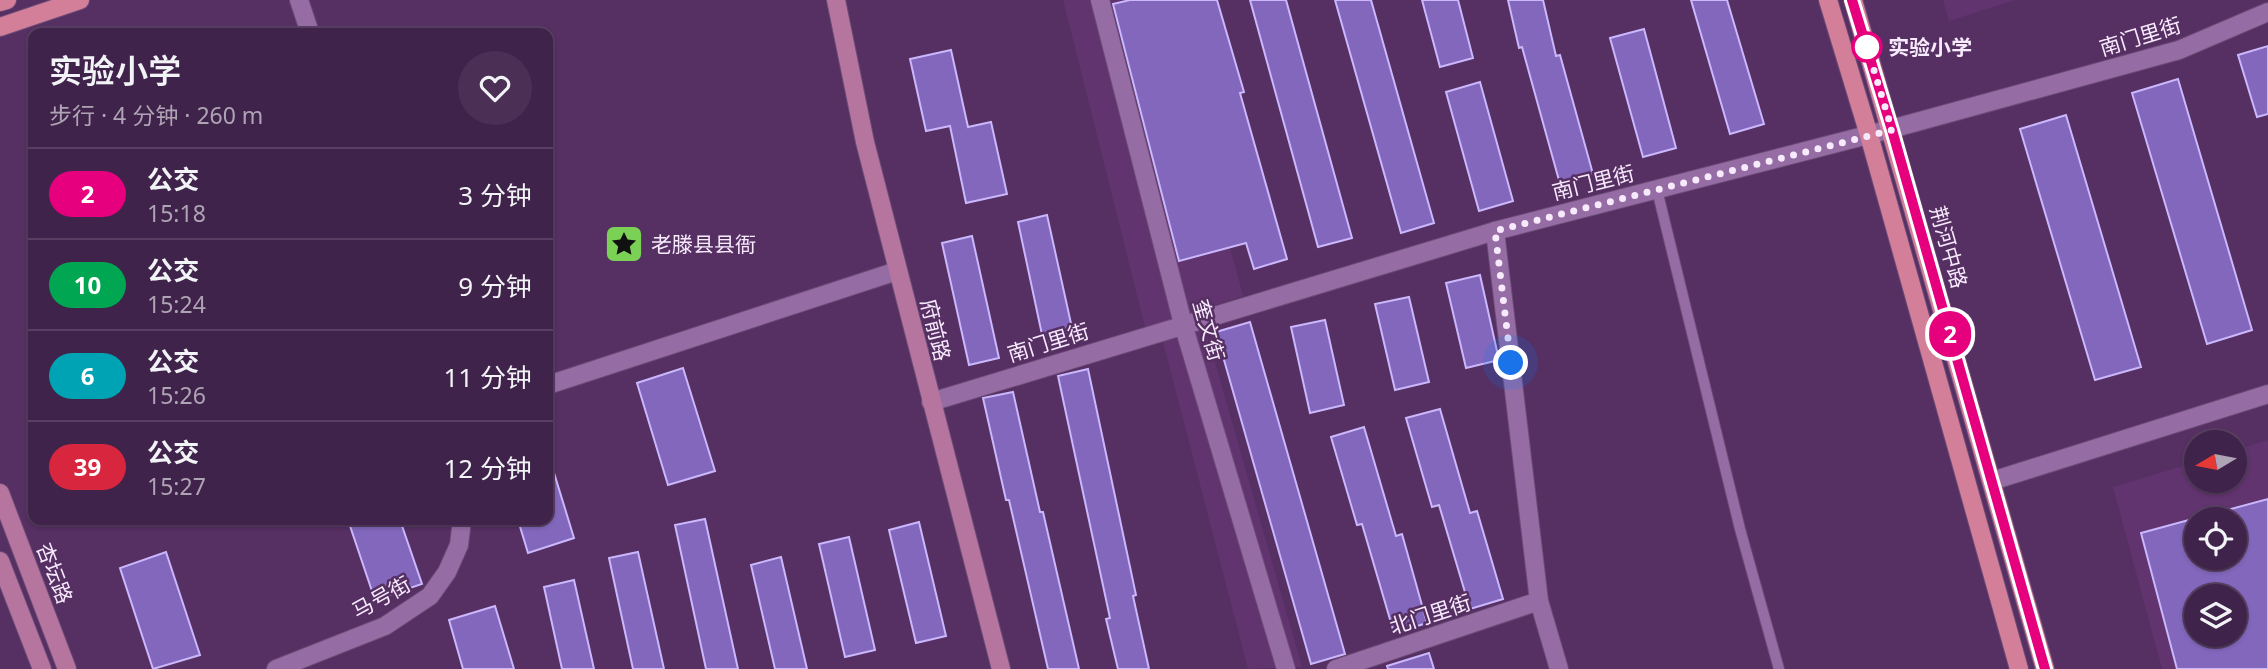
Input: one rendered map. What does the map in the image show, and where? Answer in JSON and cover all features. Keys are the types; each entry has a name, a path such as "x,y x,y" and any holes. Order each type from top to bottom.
{"main road":[{"path":"0,2 7,0"},
{"path":"0,27 80,0"},
{"name":"府前路","path":"836,0 864,142 1001,669"},
{"path":"1828,0 1869,135 2019,669"},
{"name":"荆河中路","path":"1853,0 2045,669"},
{"name":"杏坛路","path":"0,493 67,669"},
{"path":"0,561 42,669"}],"street":[{"path":"299,0 308,28"},
{"name":"奎文街","path":"1100,0 1183,324 1286,669"},
{"name":"南门里街","path":"931,402 1495,231 1892,130 2179,50 2268,12"},
{"path":"1495,231 1539,601 1559,669"},
{"path":"553,383 897,271"},
{"path":"1992,481 2268,394"},
{"name":"马号街","path":"276,669 385,626 430,596 459,545 461,525"},
{"name":"北门里街","path":"1336,669 1539,601"}],"lane":[{"path":"1657,190 1740,529 1779,669"}],"shaded area":[{"path":"1063,0 1164,0 1243,296 1200,310 1302,667 1248,669 1158,323 1145,327"},
{"path":"1943,0 2015,0 1949,21"},
{"path":"2268,440 2268,669 2162,669 2113,487 2184,466 2184,494 2247,494 2247,446"}],"building":[{"path":"1130,0 1217,0 1287,259 1254,269 1246,243 1179,261 1113,4"},
{"path":"1250,0 1286,0 1352,238 1318,247"},
{"path":"1335,0 1371,0 1434,223 1401,233"},
{"path":"1422,0 1458,0 1473,58 1440,67"},
{"path":"1508,0 1543,0 1556,56 1560,55 1593,174 1560,184 1522,47 1519,48"},
{"path":"1691,0 1727,0 1764,124 1730,134"},
{"path":"1644,29 1676,148 1643,157 1610,38"},
{"path":"2268,46 2268,114 2257,117 2238,55"},
{"path":"951,50 968,127 991,122 1007,194 966,203 950,126 926,131 910,59"},
{"path":"2178,79 2252,330 2207,344 2132,93"},
{"path":"1480,82 1513,201 1479,211 1446,92"},
{"path":"2066,115 2141,367 2095,380 2020,129"},
{"path":"1047,215 1074,337 1044,344 1018,222"},
{"path":"972,236 999,358 969,365 942,243"},
{"path":"1480,275 1499,360 1466,368 1446,283"},
{"path":"1409,297 1429,382 1395,390 1375,304"},
{"path":"1325,320 1344,405 1310,413 1291,327"},
{"path":"1250,322 1345,654 1311,664 1216,332"},
{"path":"683,368 715,471 668,485 637,383"},
{"path":"1088,369 1149,669 1118,669 1106,619 1110,618 1058,376"},
{"path":"1013,392 1079,669 1048,669 1009,500 1006,500 983,398"},
{"path":"1440,409 1470,513 1477,511 1503,599 1470,609 1439,505 1432,507 1406,418"},
{"path":"1364,427 1396,536 1402,534 1427,623 1394,633 1362,524 1357,525 1331,437"},
{"path":"553,470 574,538 528,553 520,525 553,525"},
{"path":"2268,499 2268,669 2177,669 2141,533 2184,521 2184,570 2247,570 2247,507 2238,507"},
{"path":"705,519 738,669 706,669 675,525"},
{"path":"919,522 946,636 916,643 889,530"},
{"path":"350,525 402,525 422,584 375,600"},
{"path":"849,537 875,650 845,657 819,544"},
{"path":"166,552 200,655 153,669 120,568"},
{"path":"638,552 664,669 633,669 609,558"},
{"path":"781,557 807,669 775,669 751,565"},
{"path":"574,580 594,669 562,669 544,587"},
{"path":"495,606 514,669 463,669 449,620"},
{"path":"1429,653 1434,669 1388,669 1387,666"}],"bus line":[{"name":"2","path":"1852,0 1892,130 2045,669"}],"place":[{"name":"实验小学","path":"1867,47"},
{"name":"老滕县县衙","path":"624,244"}],"route":[{"path":"1511,363 1495,231 1892,130 1867,47"}]}
